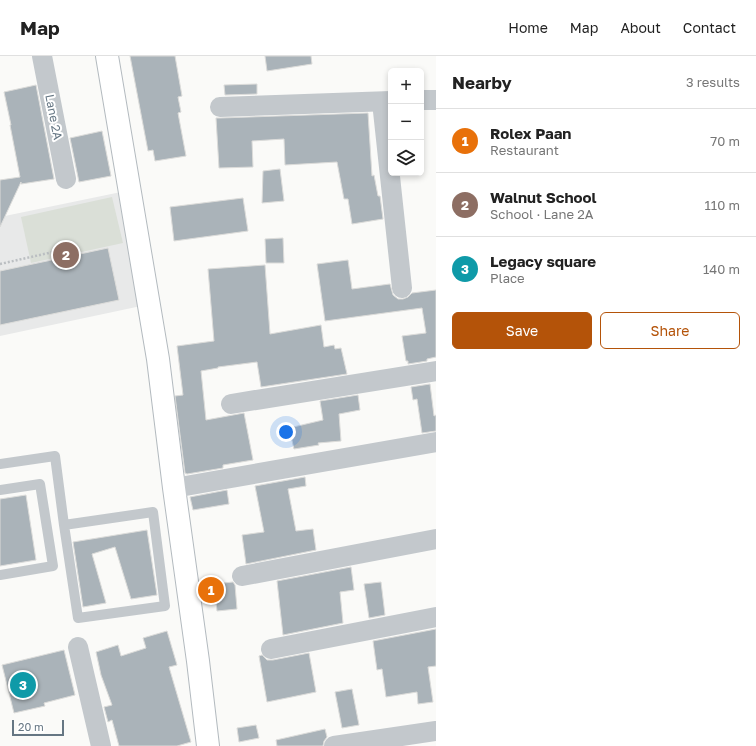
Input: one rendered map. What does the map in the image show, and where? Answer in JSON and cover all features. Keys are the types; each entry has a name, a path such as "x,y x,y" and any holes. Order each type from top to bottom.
{"street":[{"name":"Lane 2A","path":"42,56 66,179"},
{"path":"107,56 158,359 208,746"},
{"path":"424,100 436,100"},
{"path":"220,106 387,101 402,288"},
{"path":"231,404 436,371"},
{"path":"174,488 436,442"},
{"path":"242,576 436,539"},
{"path":"271,648 436,617"},
{"path":"78,647 101,746"},
{"path":"334,746 436,731"}],"lane":[{"path":"0,464 56,456 64,525 78,618 165,606 153,512 64,525"},
{"path":"0,490 40,484 53,566 0,575"}],"path":[{"path":"0,264 75,247 76,254"}],"shaded area":[{"path":"121,192 141,306 0,336 0,217"},
{"path":"112,197 123,243 31,263 21,217"}],"building":[{"path":"130,56 175,56 182,96 178,97 181,112 178,113 186,156 155,161 153,150 148,151"},
{"path":"265,56 311,56 312,64 267,71"},
{"path":"257,84 257,94 225,95 224,85"},
{"path":"36,85 54,179 21,184 21,182 0,227 0,180 20,177 4,92"},
{"path":"368,113 372,176 374,175 378,196 380,196 383,219 352,224 348,199 344,199 337,162 285,165 284,139 252,141 253,167 219,168 216,118"},
{"path":"102,131 111,176 79,182 70,138"},
{"path":"280,169 284,201 262,203 263,171"},
{"path":"243,198 248,231 174,241 170,207"},
{"path":"283,238 284,263 266,263 265,239"},
{"path":"108,248 119,300 0,325 0,271"},
{"path":"348,260 352,289 390,284 393,295 398,299 408,297 412,293 436,290 436,357 427,359 427,361 408,364 408,361 406,361 402,336 426,333 422,308 325,321 317,264"},
{"path":"265,265 270,334 321,325 324,347 334,345 335,349 341,348 347,374 261,387 257,362 218,367 201,371 206,420 244,413 253,460 223,465 223,468 187,474 185,473 175,396 183,395 177,346 214,341 208,269"},
{"path":"430,384 434,416 436,415 436,431 422,433 417,399 413,400 411,387"},
{"path":"358,395 360,410 339,414 341,441 318,443 319,445 294,449 289,428 323,420 320,401"},
{"path":"305,477 306,486 288,489 296,531 313,529 316,550 246,564 242,535 264,532 255,486"},
{"path":"227,490 229,504 193,510 190,497"},
{"path":"26,495 36,560 0,566 0,499"},
{"path":"147,530 157,595 131,599 115,547 92,554 106,603 83,607 73,542"},
{"path":"351,567 354,590 340,592 343,623 283,635 277,581"},
{"path":"233,582 235,585 237,609 217,611 214,584"},
{"path":"381,582 385,615 369,618 364,584"},
{"path":"436,629 436,666 428,667 433,702 418,704 417,692 386,697 382,669 377,670 373,641"},
{"path":"167,631 177,665 169,667 191,742 177,746 119,746 112,720 108,722 104,707 112,705 101,675 96,652 118,645 121,656 146,648 143,638"},
{"path":"64,650 75,695 44,703 45,706 14,713 2,665"},
{"path":"309,653 316,692 267,702 259,656 262,655 267,660 273,660"},
{"path":"352,689 359,725 342,728 335,692"},
{"path":"256,725 259,738 239,742 237,728"},
{"path":"325,729 327,737 323,746 277,746 276,740"}],"place":[{"name":"Walnut School","path":"66,255"},
{"name":"Rolex Paan","path":"211,590"},
{"name":"Legacy square","path":"23,685"}]}
